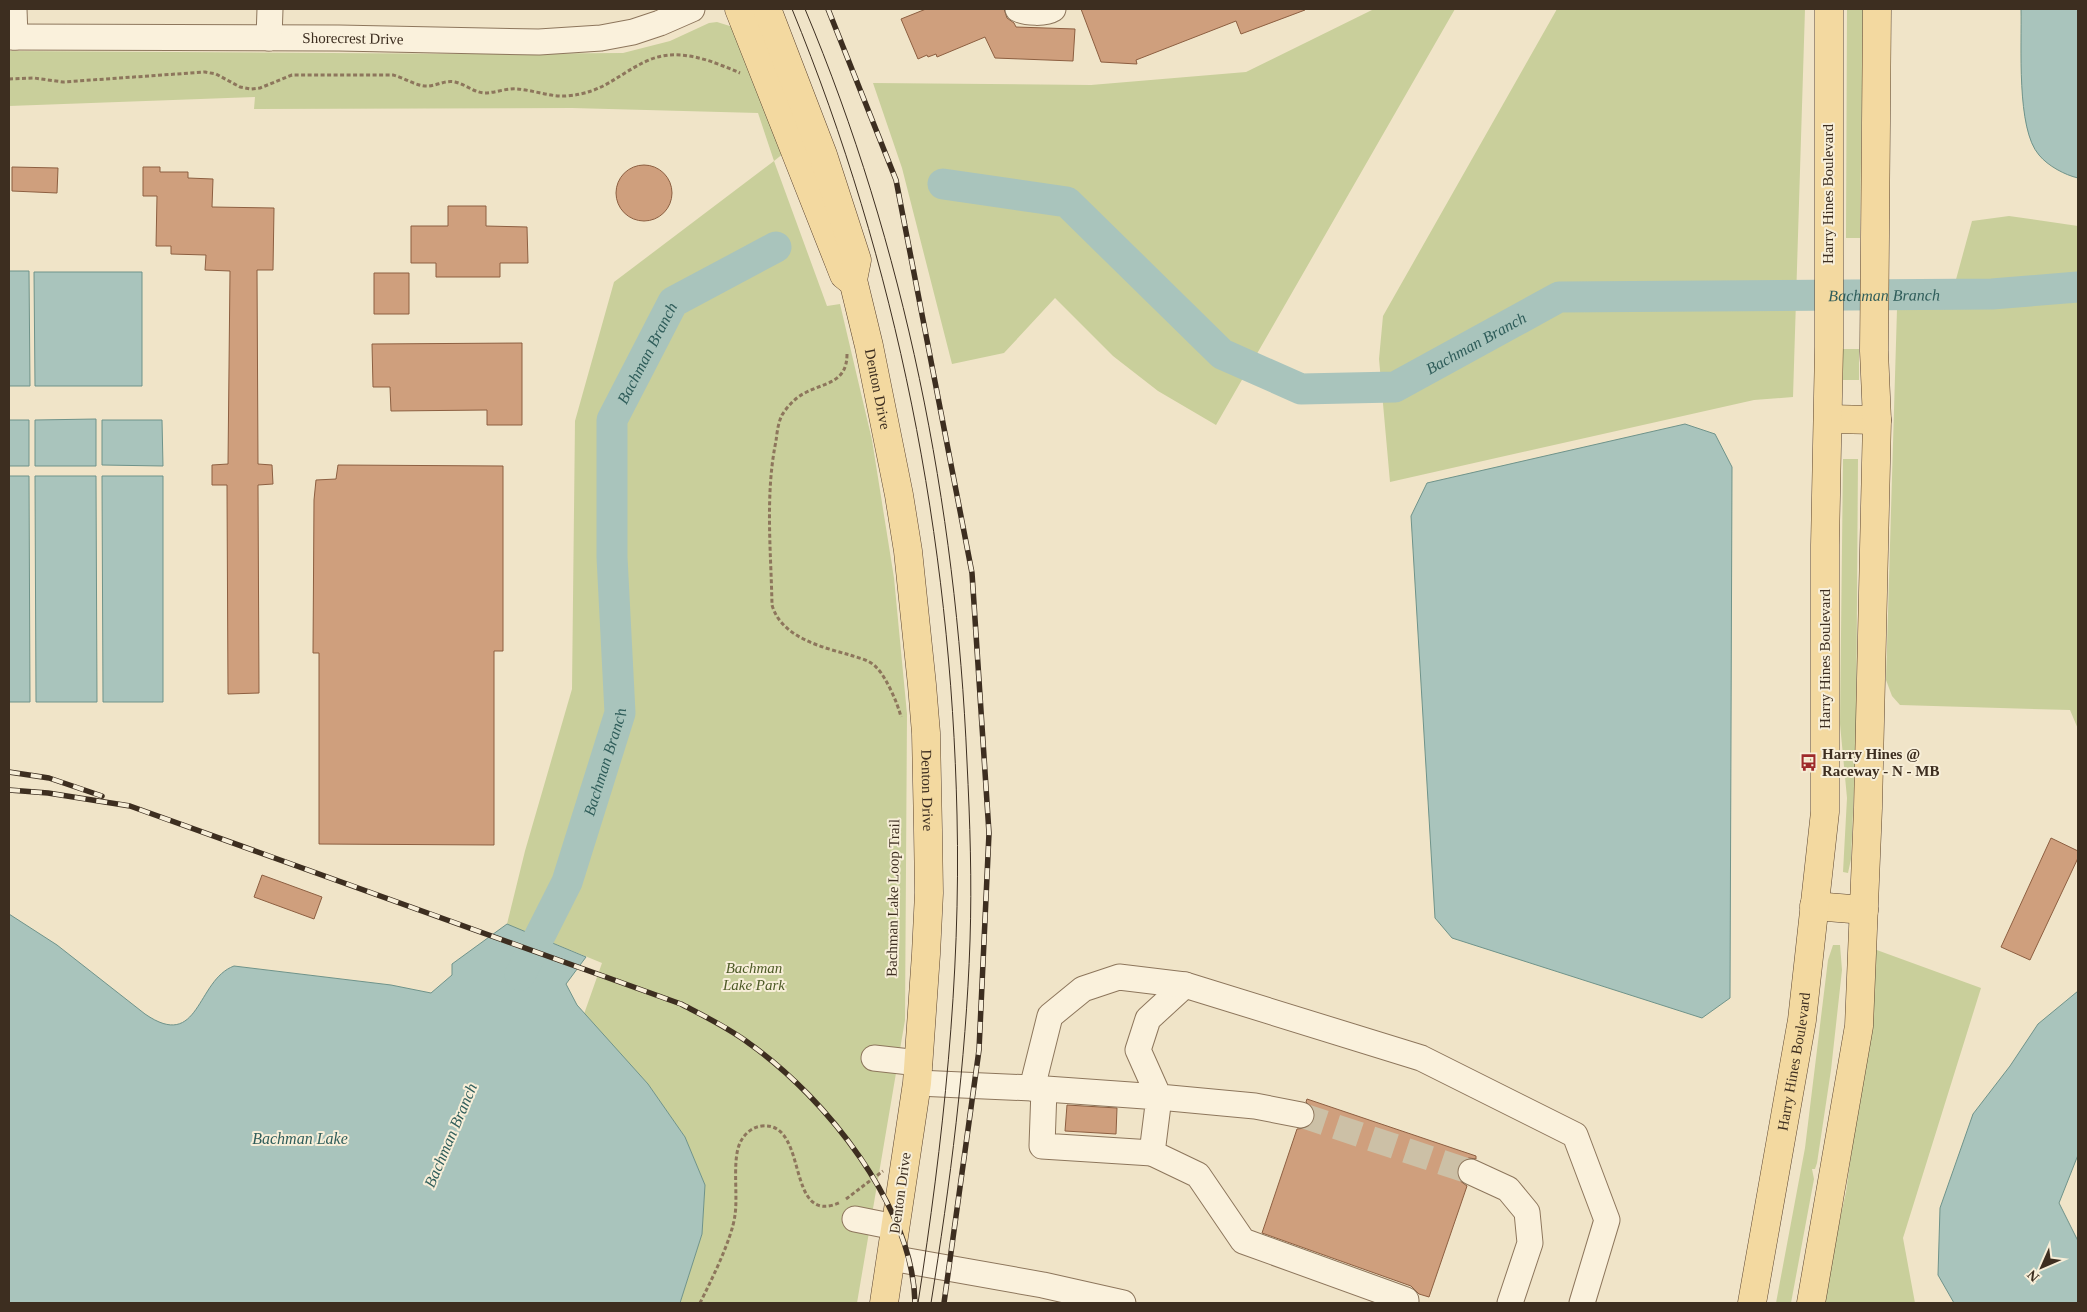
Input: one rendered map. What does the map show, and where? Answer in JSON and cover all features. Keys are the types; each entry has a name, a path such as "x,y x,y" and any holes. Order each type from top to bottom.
{"main road":[{"name":"Denton Drive","path":"738,9 857,260 853,280 858,348 890,447 908,551 926,733 929,893 918,1073 884,1303"},
{"name":"Denton Drive","path":"768,9 811,160"},
{"name":"Harry Hines Boulevard","path":"1752,1303 1802,1020 1825,812 1825,545 1829,347 1829,9"},
{"path":"1811,1303 1859,1026 1868,808 1877,420 1874,351 1877,9"},
{"path":"1828,419 1877,420"},
{"path":"1814,906 1864,910"}],"street":[{"path":"12,37 14,9"},
{"path":"269,38 270,9"},
{"name":"Shorecrest Drive","path":"12,37 573,41 633,32 692,9"},
{"path":"1018,9 1024,12 1049,11 1053,9"},
{"path":"1406,1303 1406,1300 1243,1241 1198,1175 1152,1153 1042,1146 1038,1088 1050,1016 1083,989 1118,977 1185,986 1421,1058 1574,1134 1607,1220 1582,1303"},
{"path":"1152,1153 1158,1097 1138,1050 1148,1019 1185,986"},
{"path":"874,1058 918,1073 1038,1088 1255,1106 1302,1115"},
{"path":"1471,1172 1508,1189 1527,1212 1530,1244 1510,1303"},
{"path":"856,1219 895,1227"},
{"path":"891,1258 1043,1285 1120,1303"}],"path":[{"path":"9,79 34,78 63,82 205,72 216,74 240,87 251,89 260,88 292,75 393,75 420,85 429,86 443,82 455,82 480,92 515,89 564,96 604,87 649,60 677,54 705,59 740,73 746,78"},
{"path":"858,348 847,360 837,379 804,394 793,402 782,416 771,477 772,605 779,622 806,640 824,648 868,661 877,667 884,676 900,712 902,724"},
{"path":"700,1303 732,1229 735,1215 739,1144 746,1133 753,1128 762,1126 772,1126 781,1132 792,1151 803,1189 810,1201 819,1206 830,1207 840,1203 884,1170"}],"green space":[{"path":"1374,9 1455,9 1216,425 1158,391 1113,356 1055,298 1004,353 952,364 902,168 873,83 1091,85 1246,72"},
{"path":"1557,9 1805,9 1793,397 1754,400 1390,482 1379,359 1383,316"},
{"path":"1847,9 1863,9 1860,238 1846,238"},
{"path":"717,22 733,27 784,153 774,161 758,113 572,108 254,109 255,97 9,106 9,51 623,53 670,41 709,23"},
{"name":"Bachman Lake Park","path":"774,161 827,306 840,304 872,440 894,578 907,714 905,1020 857,1303 680,1303 702,1234 705,1185 685,1137 648,1084 584,1014 602,963 507,924 525,851 572,689 575,421 614,282"},
{"path":"2009,216 2078,226 2078,729 2070,710 1900,705 1892,696 1886,680 1897,309 1949,305 1972,221"},
{"path":"1843,349 1859,349 1859,380 1843,380"},
{"path":"1843,459 1858,459 1856,742 1851,859 1848,873 1843,872 1847,798 1840,724"},
{"path":"1833,945 1840,945 1842,970 1831,1070 1817,1163 1815,1169 1812,1169 1814,1179 1791,1303 1776,1303 1805,1148 1828,960"},
{"path":"1874,949 1981,988 1903,1238 1915,1303 1821,1303 1846,1192 1869,1023"}],"water":[{"path":"2021,9 2078,9 2078,178 2068,175 2047,163 2039,155 2032,143 2023,107"},
{"path":"9,271 29,271 30,386 9,386"},
{"path":"34,272 142,272 142,386 35,386"},
{"path":"96,419 96,466 35,466 35,420"},
{"path":"9,420 29,420 29,466 9,466"},
{"path":"102,420 162,420 163,466 102,465"},
{"path":"1685,424 1715,434 1732,467 1730,998 1702,1018 1452,938 1435,918 1411,516 1427,483"},
{"path":"9,476 29,476 30,702 9,702"},
{"path":"35,476 96,476 97,702 36,702"},
{"path":"102,476 163,476 163,702 103,702"},
{"name":"Bachman Lake","path":"9,914 57,945 145,1014 163,1023 177,1025 196,1010 212,985 222,974 234,966 391,985 431,993 452,975 452,964 507,924 586,957 566,984 577,1005 648,1084 685,1137 705,1185 702,1234 680,1303 9,1303"},
{"path":"2078,991 2078,1155 2059,1203 2078,1241 2078,1303 1954,1303 1938,1275 1940,1208 1973,1114 2010,1066 2038,1024"}],"building":[{"path":"926,9 1004,9 1007,18 1016,27 1075,29 1073,61 995,58 985,37 937,57 936,54 918,59 901,19"},
{"path":"1081,9 1305,10 1241,34 1236,21 1136,60 1137,64 1101,62"},
{"path":"639,165 649,165 664,173 670,182 672,193 670,204 664,213 649,221 639,221 628,216 621,209 616,198 616,188 621,177 628,170"},
{"path":"12,167 58,168 57,193 12,191"},
{"path":"143,167 160,167 160,172 188,172 188,178 213,179 212,207 274,208 273,270 257,270 258,464 272,465 273,484 258,485 259,693 228,694 227,485 212,485 212,465 228,464 230,271 205,270 206,255 171,254 171,246 156,246 157,196 143,196"},
{"path":"448,206 486,206 486,226 527,227 528,263 500,263 500,277 436,277 436,263 411,263 411,226 448,226"},
{"path":"374,273 409,273 409,314 374,314"},
{"path":"522,343 522,425 487,425 487,410 391,411 390,387 373,387 372,344"},
{"path":"338,465 503,466 503,651 494,651 494,845 319,844 319,653 313,653 314,500 316,480 336,479"},
{"path":"2051,838 2078,851 2078,858 2030,960 2001,947"},
{"path":"262,875 322,897 314,919 254,897"},
{"path":"1307,1099 1476,1156 1476,1159 1469,1158 1463,1160 1458,1166 1459,1180 1467,1186 1429,1297 1419,1294 1411,1286 1262,1233 1297,1129 1306,1128 1312,1124 1315,1118 1314,1110 1306,1102"},
{"path":"1067,1105 1117,1108 1116,1134 1065,1131"}],"waterway":[{"name":"Bachman Branch","path":"943,184 1067,202 1222,354 1301,389 1395,387 1559,297 1992,294 2078,287"},
{"name":"Bachman Branch","path":"520,975 567,882 620,713 612,557 612,420 673,302 776,247"}],"tunnel":[{"path":"1301,1115 1471,1172"}],"tram line":[{"path":"792,9 829,106 861,204 889,303 912,404 930,506 943,608 952,712 957,815 956,937 953,999 942,1121 918,1303"},
{"path":"805,9 840,99 871,191 897,284 919,378 937,474 951,569 961,666 970,852 971,919 968,986 956,1123 945,1214 931,1303"}],"railway":[{"path":"828,9 896,180 972,573 989,833 979,1050 944,1303"},
{"path":"9,772 49,778 102,796"},
{"path":"9,790 48,793 130,806 681,1004 716,1022 742,1038 779,1067 808,1094 835,1124 860,1158 882,1193 899,1230 910,1267 915,1303"}],"place":[{"name":"Harry Hines @ Raceway - N - MB","path":"1808,763"}]}
